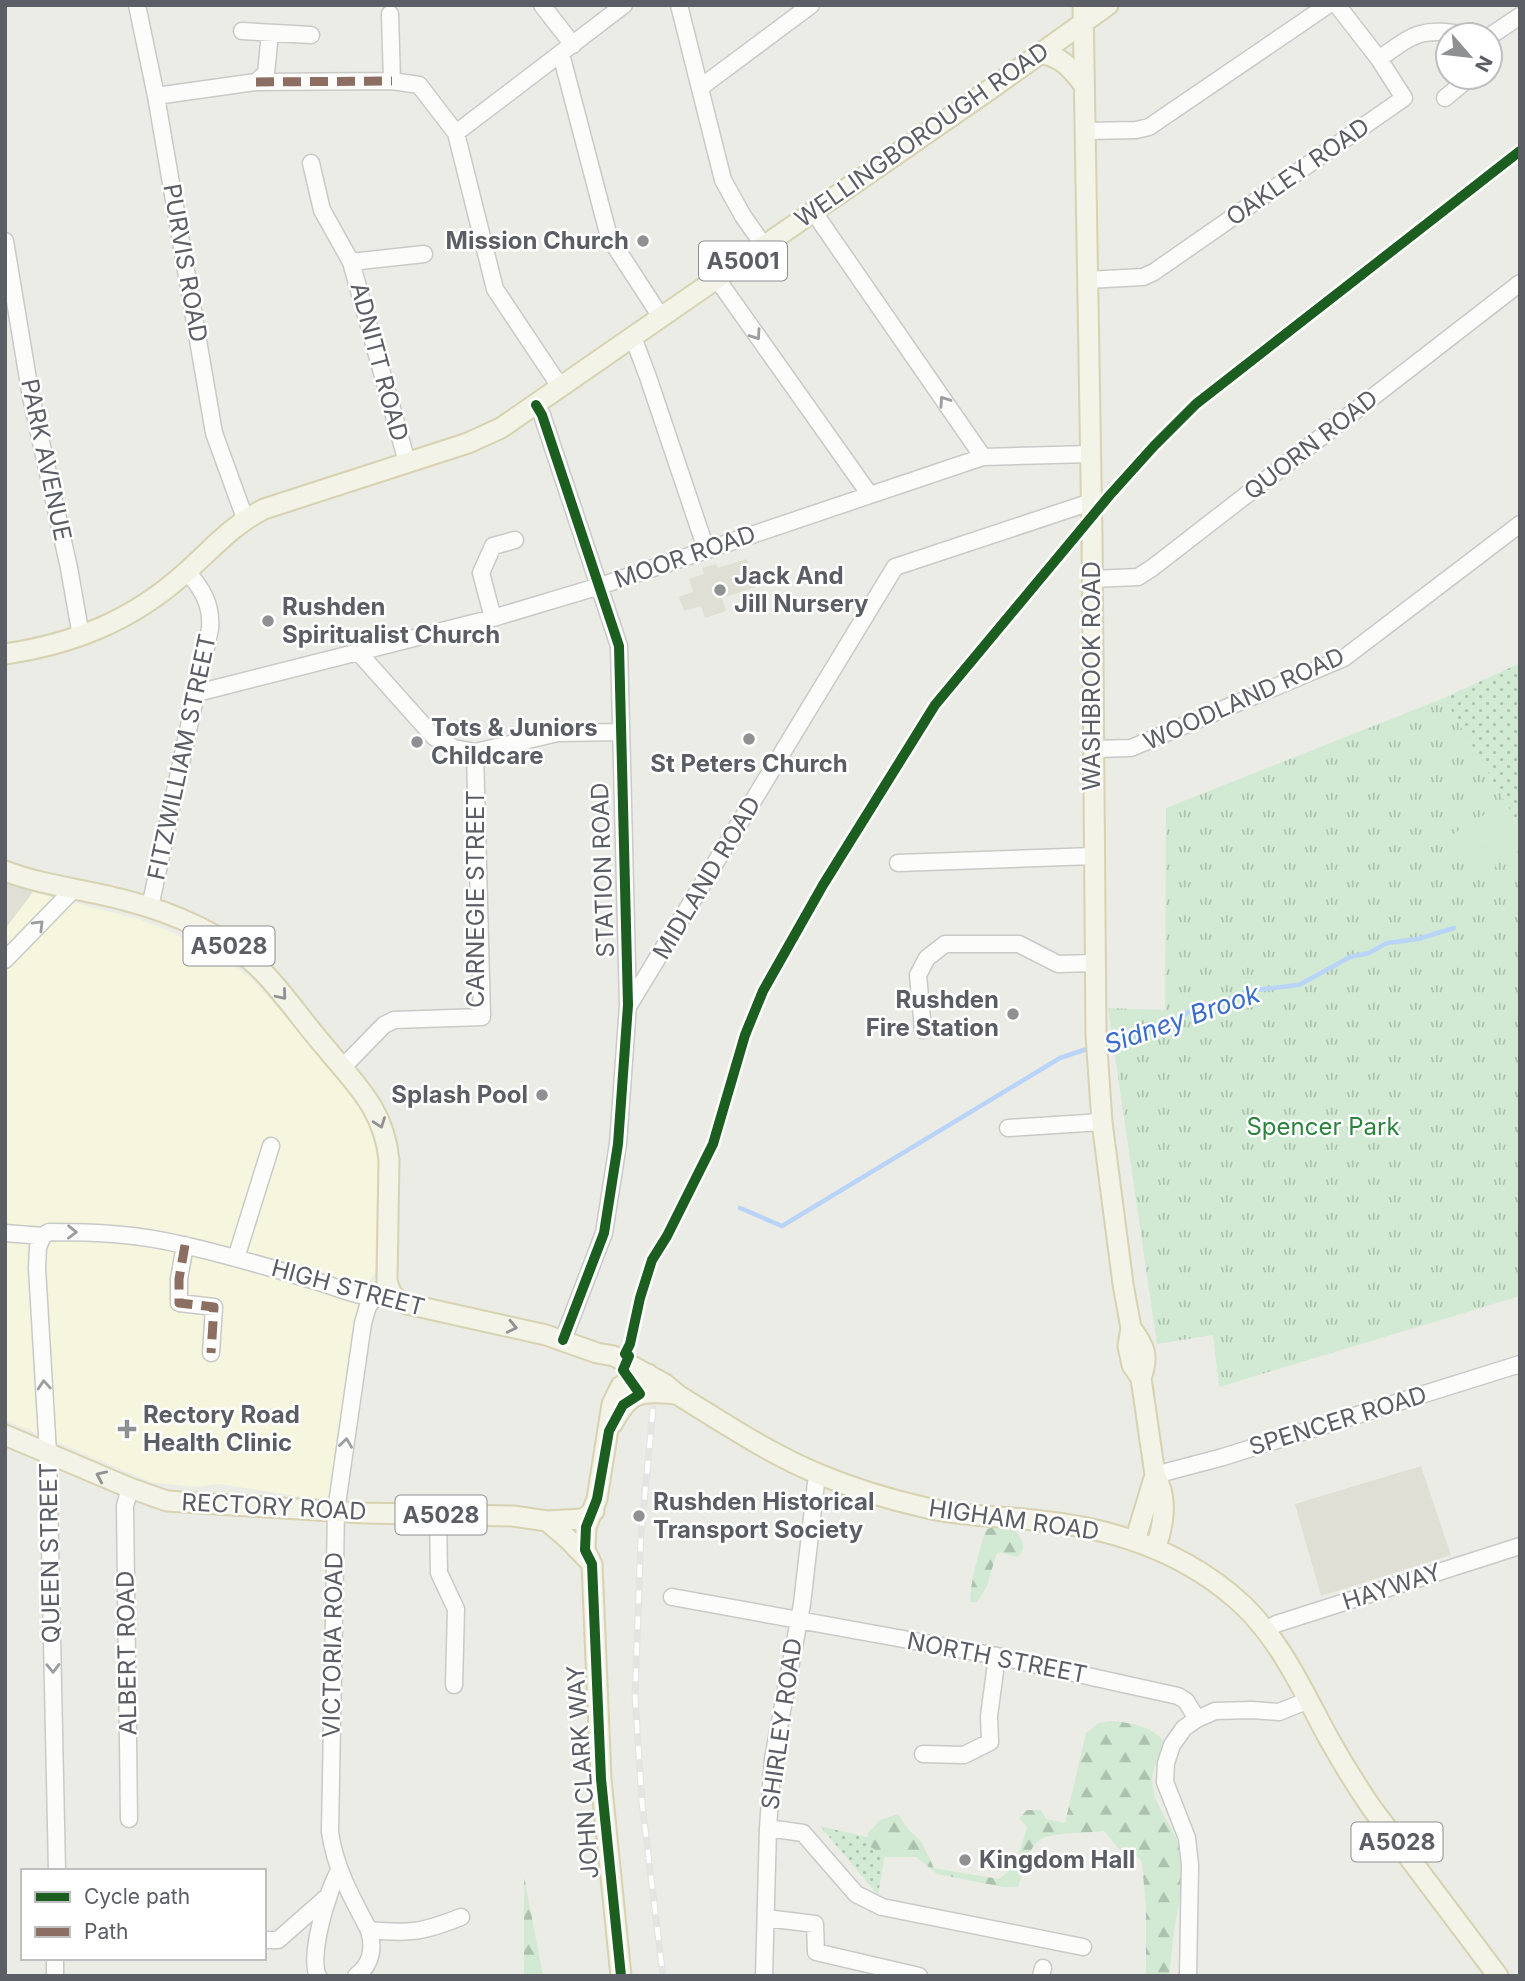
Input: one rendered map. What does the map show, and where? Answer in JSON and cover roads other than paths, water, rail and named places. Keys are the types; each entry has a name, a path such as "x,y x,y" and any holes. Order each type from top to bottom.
{"main road":[{"name":"WELLINGBOROUGH ROAD","path":"5,654 53,646 134,611 187,572 230,530 264,509 484,437 561,388 1039,53 1083,14 1108,5"},
{"name":"WASHBROOK ROAD","path":"1083,14 1091,454 1096,1044 1102,1122 1123,1284 1132,1328 1128,1346 1132,1365 1141,1378 1155,1475 1162,1487 1163,1524 1155,1549"},
{"path":"1039,53 1052,55 1063,61 1084,85"},
{"name":"A5028","path":"5,871 34,881 150,907 197,927 257,966 372,1105 380,1119 387,1144 387,1281 383,1296"},
{"name":"HIGH STREET","path":"383,1296 563,1340 597,1353 614,1356 666,1384 678,1395"},
{"path":"597,1353 611,1367 622,1396"},
{"path":"547,1521 592,1564 598,1544 598,1525 594,1511 612,1404 648,1374"},
{"name":"A5028","path":"622,1396 647,1392 678,1395"},
{"name":"HIGHAM ROAD","path":"678,1395 819,1475 953,1514 1042,1521 1135,1541 1191,1567 1221,1587 1243,1605 1266,1631 1371,1807 1498,1976"},
{"name":"RECTORY ROAD","path":"5,1434 130,1488 167,1501 336,1511 513,1517 547,1521 583,1519 594,1511"},
{"name":"WASHBROOK ROAD","path":"1135,1541 1155,1475"},
{"name":"JOHN CLARK WAY","path":"592,1564 601,1779 621,1976"}],"street":[{"name":"PURVIS ROAD","path":"137,5 156,96 215,433 246,518"},
{"path":"542,5 567,49 609,237 661,317"},
{"path":"456,133 624,5"},
{"path":"679,5 723,180 764,246"},
{"path":"701,87 811,5"},
{"path":"1085,131 1136,130 1149,127 1328,5"},
{"name":"OAKLEY ROAD","path":"1087,280 1143,277 1154,272 1404,98 1379,59 1337,5"},
{"path":"390,15 392,81"},
{"path":"1504,27 1520,16"},
{"path":"1379,59 1408,38 1434,30"},
{"path":"242,31 311,36"},
{"path":"256,82 265,73 270,33"},
{"path":"156,96 256,82 392,81 419,85 456,133 495,289 561,388"},
{"path":"1445,98 1454,91"},
{"name":"ADNITT ROAD","path":"311,163 322,210 351,262 407,462"},
{"path":"813,211 983,457"},
{"name":"PARK AVENUE","path":"5,241 31,397 69,568 81,636"},
{"name":"ADNITT ROAD","path":"351,262 424,254"},
{"path":"716,279 870,495"},
{"name":"QUORN ROAD","path":"1092,579 1138,577 1152,568 1520,283"},
{"path":"631,339 644,366 706,549"},
{"name":"STATION ROAD","path":"536,405 542,415 619,646 628,1006 618,1144 601,1245 577,1298 563,1340"},
{"name":"MOOR ROAD","path":"197,693 493,618 600,586 983,457 1091,454"},
{"name":"MIDLAND ROAD","path":"628,1006 895,567 1091,502"},
{"name":"WOODLAND ROAD","path":"1093,749 1130,748 1344,658 1520,524"},
{"path":"493,618 481,573 482,566 493,546 514,540"},
{"name":"FITZWILLIAM STREET","path":"150,907 210,629 210,609 197,584 187,572"},
{"path":"359,653 434,737 454,748 475,752 558,733 620,732"},
{"name":"CARNEGIE STREET","path":"342,1068 384,1025 394,1020 482,1017 475,752"},
{"path":"898,863 1094,856"},
{"path":"5,960 74,890"},
{"path":"923,1030 918,975 927,958 945,944 1018,944 1058,964 1094,963"},
{"path":"1008,1128 1102,1122"},
{"path":"236,1258 271,1146"},
{"name":"HIGH STREET","path":"5,1233 43,1236 49,1232 118,1233 185,1245 383,1296"},
{"name":"QUEEN STREET","path":"43,1236 38,1247 37,1268 48,1453 57,1869"},
{"path":"185,1245 179,1279 179,1303 214,1307 211,1353"},
{"name":"VICTORIA ROAD","path":"369,1930 339,1871 332,1853 330,1832 336,1511 363,1323 368,1306 383,1296"},
{"name":"SPENCER ROAD","path":"1155,1475 1223,1457 1520,1364"},
{"name":"SHIRLEY ROAD","path":"764,1976 768,1828 774,1759 802,1604 819,1475"},
{"name":"ALBERT ROAD","path":"130,1488 125,1506 130,1819"},
{"path":"438,1515 439,1573 456,1609 454,1685"},
{"name":"HAYWAY","path":"1266,1631 1276,1624 1520,1545"},
{"name":"NORTH STREET","path":"672,1597 997,1656 1178,1696 1186,1700 1198,1718"},
{"path":"923,1754 964,1755 990,1742 989,1716 997,1656"},
{"path":"1188,1976 1190,1866 1187,1838 1167,1791 1165,1772 1172,1745 1184,1728 1215,1711 1279,1712 1309,1700"},
{"path":"768,1828 803,1833 856,1894 882,1908 1083,1947"},
{"path":"318,1976 314,1966 327,1896 339,1871"},
{"path":"266,1940 278,1940 327,1896"},
{"path":"356,1976 369,1961 369,1930 415,1933 461,1917"},
{"path":"766,1919 815,1924 816,1952 919,1976"}],"waterway":[{"name":"Sidney Brook","path":"1101,1045 1169,1027 1188,1012 1207,1009 1247,991 1299,985 1350,957 1369,953 1387,943 1418,939 1454,928"},
{"name":"Sidney Brook","path":"740,1208 782,1226 1060,1058 1093,1047"}],"railway":[{"path":"653,1409 641,1535 635,1696 642,1803 663,1976"}],"place":[{"name":"Mission Church","path":"643,241"},
{"name":"Jack And Jill Nursery","path":"720,590"},
{"name":"Rushden Spiritualist Church","path":"268,621"},
{"name":"St Peters Church","path":"749,739"},
{"name":"Tots & Juniors Childcare","path":"417,742"},
{"name":"Rushden Fire Station","path":"1013,1014"},
{"name":"Splash Pool","path":"542,1095"},
{"name":"Rectory Road Health Clinic","path":"127,1429"},
{"name":"Rushden Historical Transport Society","path":"639,1516"},
{"name":"Kingdom Hall","path":"965,1860"}],"park label":[{"name":"Spencer Park","path":"1323,1127"}]}
